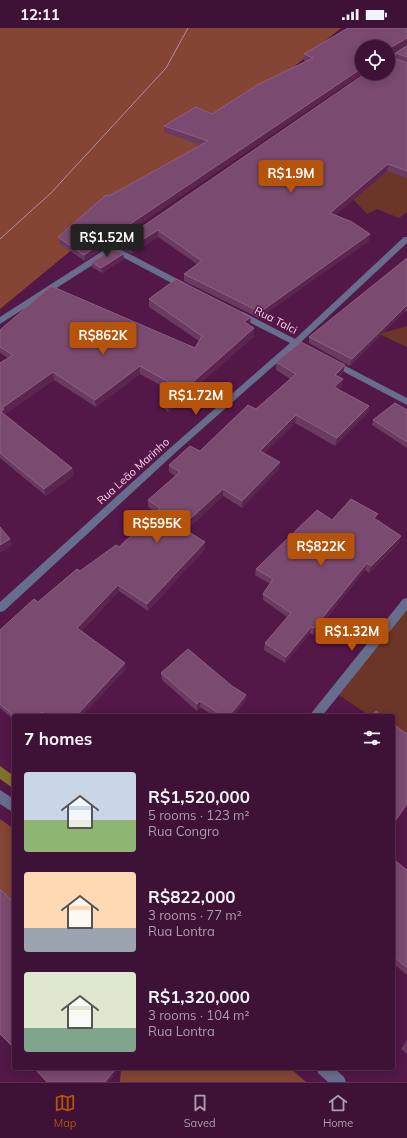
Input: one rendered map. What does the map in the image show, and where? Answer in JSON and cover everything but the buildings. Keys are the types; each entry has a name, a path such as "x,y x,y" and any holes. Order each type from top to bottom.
{"street":[{"path":"395,57 407,47"},
{"path":"0,320 140,231"},
{"name":"Rua Leão Marinho","path":"0,608 172,451 296,342 407,239"},
{"path":"113,249 197,292"},
{"name":"Rua Talci","path":"232,310 310,350"},
{"path":"324,357 407,402"},
{"path":"317,714 407,602"},
{"path":"0,796 12,805"},
{"path":"325,1070 339,1082"}],"shaded area":[{"path":"0,28 341,28 0,309"},
{"path":"407,148 407,212 399,218 377,209 367,214 352,198"},
{"path":"407,326 407,347 379,334"},
{"path":"407,607 407,744 395,735 395,714 367,714 339,695 373,643"},
{"path":"0,819 12,828 12,901 0,890"},
{"path":"121,1070 292,1070 306,1082 120,1082"}],"waterway":[{"path":"0,772 12,781"}],"tram line":[{"path":"0,239 51,193 166,68 188,28"}]}
